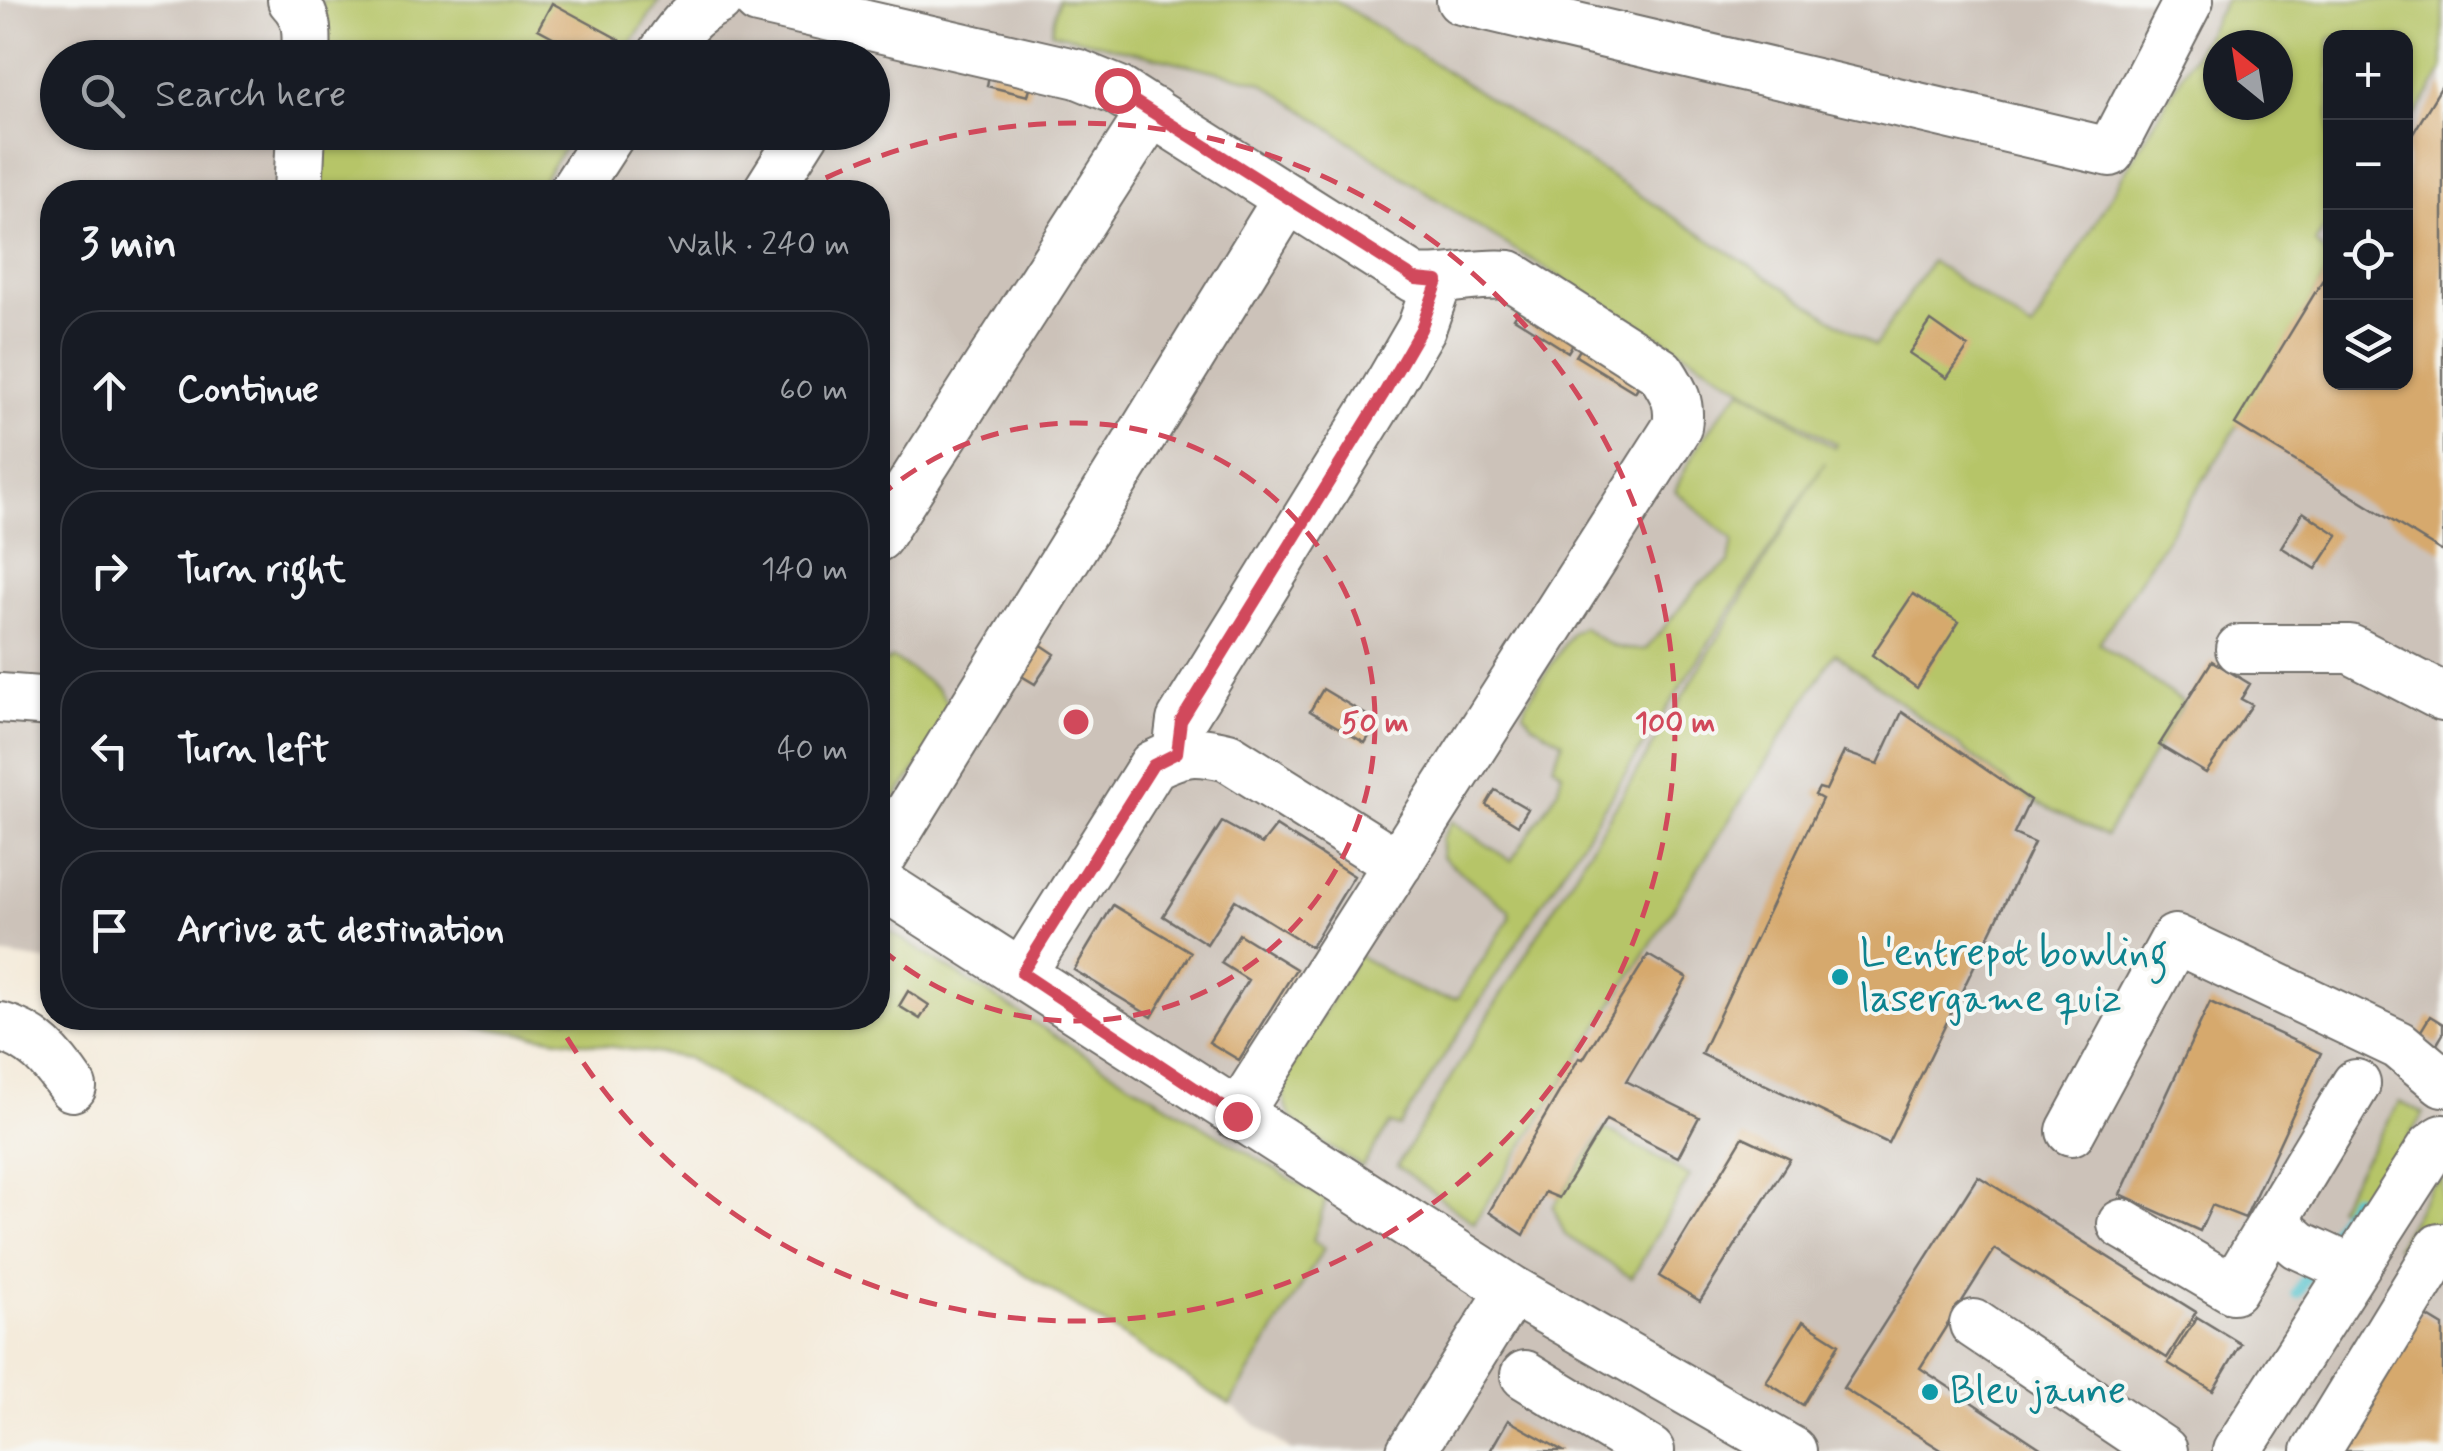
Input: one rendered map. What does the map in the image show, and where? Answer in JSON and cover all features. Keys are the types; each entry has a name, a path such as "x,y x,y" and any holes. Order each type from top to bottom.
{"street":[{"path":"292,0 303,11 307,40"},
{"path":"671,40 699,9 718,0"},
{"path":"758,0 857,40"},
{"path":"1461,0 2110,152 2189,0"},
{"path":"890,46 1078,74 1117,90 1416,279 1438,281 1484,272 1509,275 1661,372 1676,394 1680,411 1677,427 1237,1116"},
{"path":"890,518 1152,110"},
{"path":"299,180 301,150"},
{"path":"581,180 600,150"},
{"path":"774,180 793,150"},
{"path":"890,845 1288,198"},
{"path":"1177,753 1181,721 1412,345 1438,281"},
{"path":"2240,649 2350,649 2443,697"},
{"path":"0,698 40,701"},
{"path":"1022,973 1153,765 1177,753 1204,750 1228,757 1398,864"},
{"path":"890,890 1512,1290 1792,1451"},
{"path":"2071,1130 2174,939 2399,1045 2443,1082"},
{"path":"0,1027 22,1033 54,1060 72,1087"},
{"path":"2122,1224 2233,1289 2356,1084"},
{"path":"2237,1451 2351,1269 2432,1147 2443,1139"},
{"path":"2273,1222 2300,1244 2351,1269"},
{"path":"2316,1451 2443,1248"},
{"path":"1411,1451 1512,1290"},
{"path":"1974,1324 2163,1451"},
{"path":"1525,1376 1650,1451"}],"shaded area":[{"path":"0,0 2443,0 2443,1451 1291,1451 1230,1405 687,1058 499,1030 890,1030 890,180 40,180 40,960 0,954"}],"green space":[{"path":"322,0 660,0 633,40 320,40"},
{"path":"1058,0 1335,0 1875,346 1931,261 2032,330 2203,39 2203,120 2293,120 2293,30 2208,30 2226,0 2443,0 2443,70 2416,115 2413,30 2323,30 2323,231 2315,243 2323,252 2323,280 2226,445 2099,643 2183,702 2106,836 2030,800 1835,653 1474,1223 1397,1166 1825,462 1399,1127 1390,1124 1362,1167 1293,1119 1285,1104 1285,1078 1358,955 1420,990 1458,998 1510,918 1509,910 1442,857 1442,839 1452,821 1511,861 1557,792 1562,772 1553,765 1563,742 1531,723 1524,713 1526,703 1572,633 1583,627 1612,646 1646,649 1699,585 1729,563 1733,540 1675,491 1696,450 1732,400 1742,389 1834,448 1836,444 1481,229 1261,82 1051,32"},
{"path":"314,150 563,150 543,180 313,180"},
{"path":"890,659 938,689 956,714 890,805"},
{"path":"890,932 1326,1200 1313,1241 1324,1248 1230,1405 687,1058 499,1030 890,1030"},
{"path":"2399,1102 2424,1113 2357,1215 2336,1207"},
{"path":"1605,1129 1690,1176 1632,1278 1565,1235 1553,1207"},
{"path":"2443,1177 2443,1214 2419,1253 2396,1247 2430,1188"}],"building":[{"path":"552,3 620,40 558,40 538,29"},
{"path":"990,69 1032,79 1028,96 987,86"},
{"path":"2443,84 2443,552 2235,424 2323,279 2323,390 2413,390 2413,133"},
{"path":"1527,297 1581,331 1568,352 1514,318"},
{"path":"1931,321 1968,347 1947,378 1909,353"},
{"path":"1588,336 1647,372 1635,392 1576,356"},
{"path":"2303,512 2338,535 2316,569 2281,547"},
{"path":"1913,594 1959,622 1917,688 1872,655"},
{"path":"1040,644 1055,654 1035,684 1020,675"},
{"path":"2212,661 2250,684 2241,699 2252,705 2206,773 2159,745"},
{"path":"1323,689 1378,722 1365,743 1310,711"},
{"name":"L'entrepot bowling lasergame quiz","path":"1902,712 2030,800 2014,834 2034,843 1888,1143 1701,1054 1822,799 1815,795 1819,788 1826,790 1844,752 1878,764"},
{"path":"1495,790 1528,809 1518,825 1486,805"},
{"path":"1222,822 1262,844 1276,826 1354,876 1311,947 1235,900 1207,944 1163,916"},
{"path":"1113,905 1191,952 1152,1017 1074,970"},
{"path":"1239,934 1296,969 1239,1060 1209,1042 1248,980 1221,963"},
{"path":"1648,955 1687,978 1626,1081 1699,1117 1678,1157 1606,1120 1559,1198 1545,1192 1524,1235 1489,1212 1579,1058 1583,1059"},
{"path":"908,991 929,1005 920,1019 899,1006"},
{"path":"2210,1002 2321,1053 2245,1218 2212,1205 2200,1231 2120,1195"},
{"path":"2430,1016 2443,1024 2437,1044 2419,1034"},
{"path":"1743,1137 1790,1159 1700,1301 1659,1276"},
{"path":"1978,1176 2196,1312 2167,1358 1995,1249 1920,1368 2045,1451 1943,1451 1843,1388"},
{"path":"2420,1312 2443,1326 2443,1451 2335,1451"},
{"path":"2197,1317 2241,1344 2213,1391 2168,1363"},
{"path":"1803,1321 1839,1344 1803,1405 1766,1382"},
{"path":"1508,1420 1563,1451 1490,1451"}],"waterway":[{"path":"2297,1293 2353,1198"}],"place":[{"name":"L'entrepot bowling lasergame quiz","path":"1840,977"},
{"name":"Bleu jaune","path":"1930,1392"}],"route":[{"path":"1117,90 1416,279 1438,281 1421,329 1384,393 1181,721 1177,753 1153,765 1022,973 1237,1116"}]}
